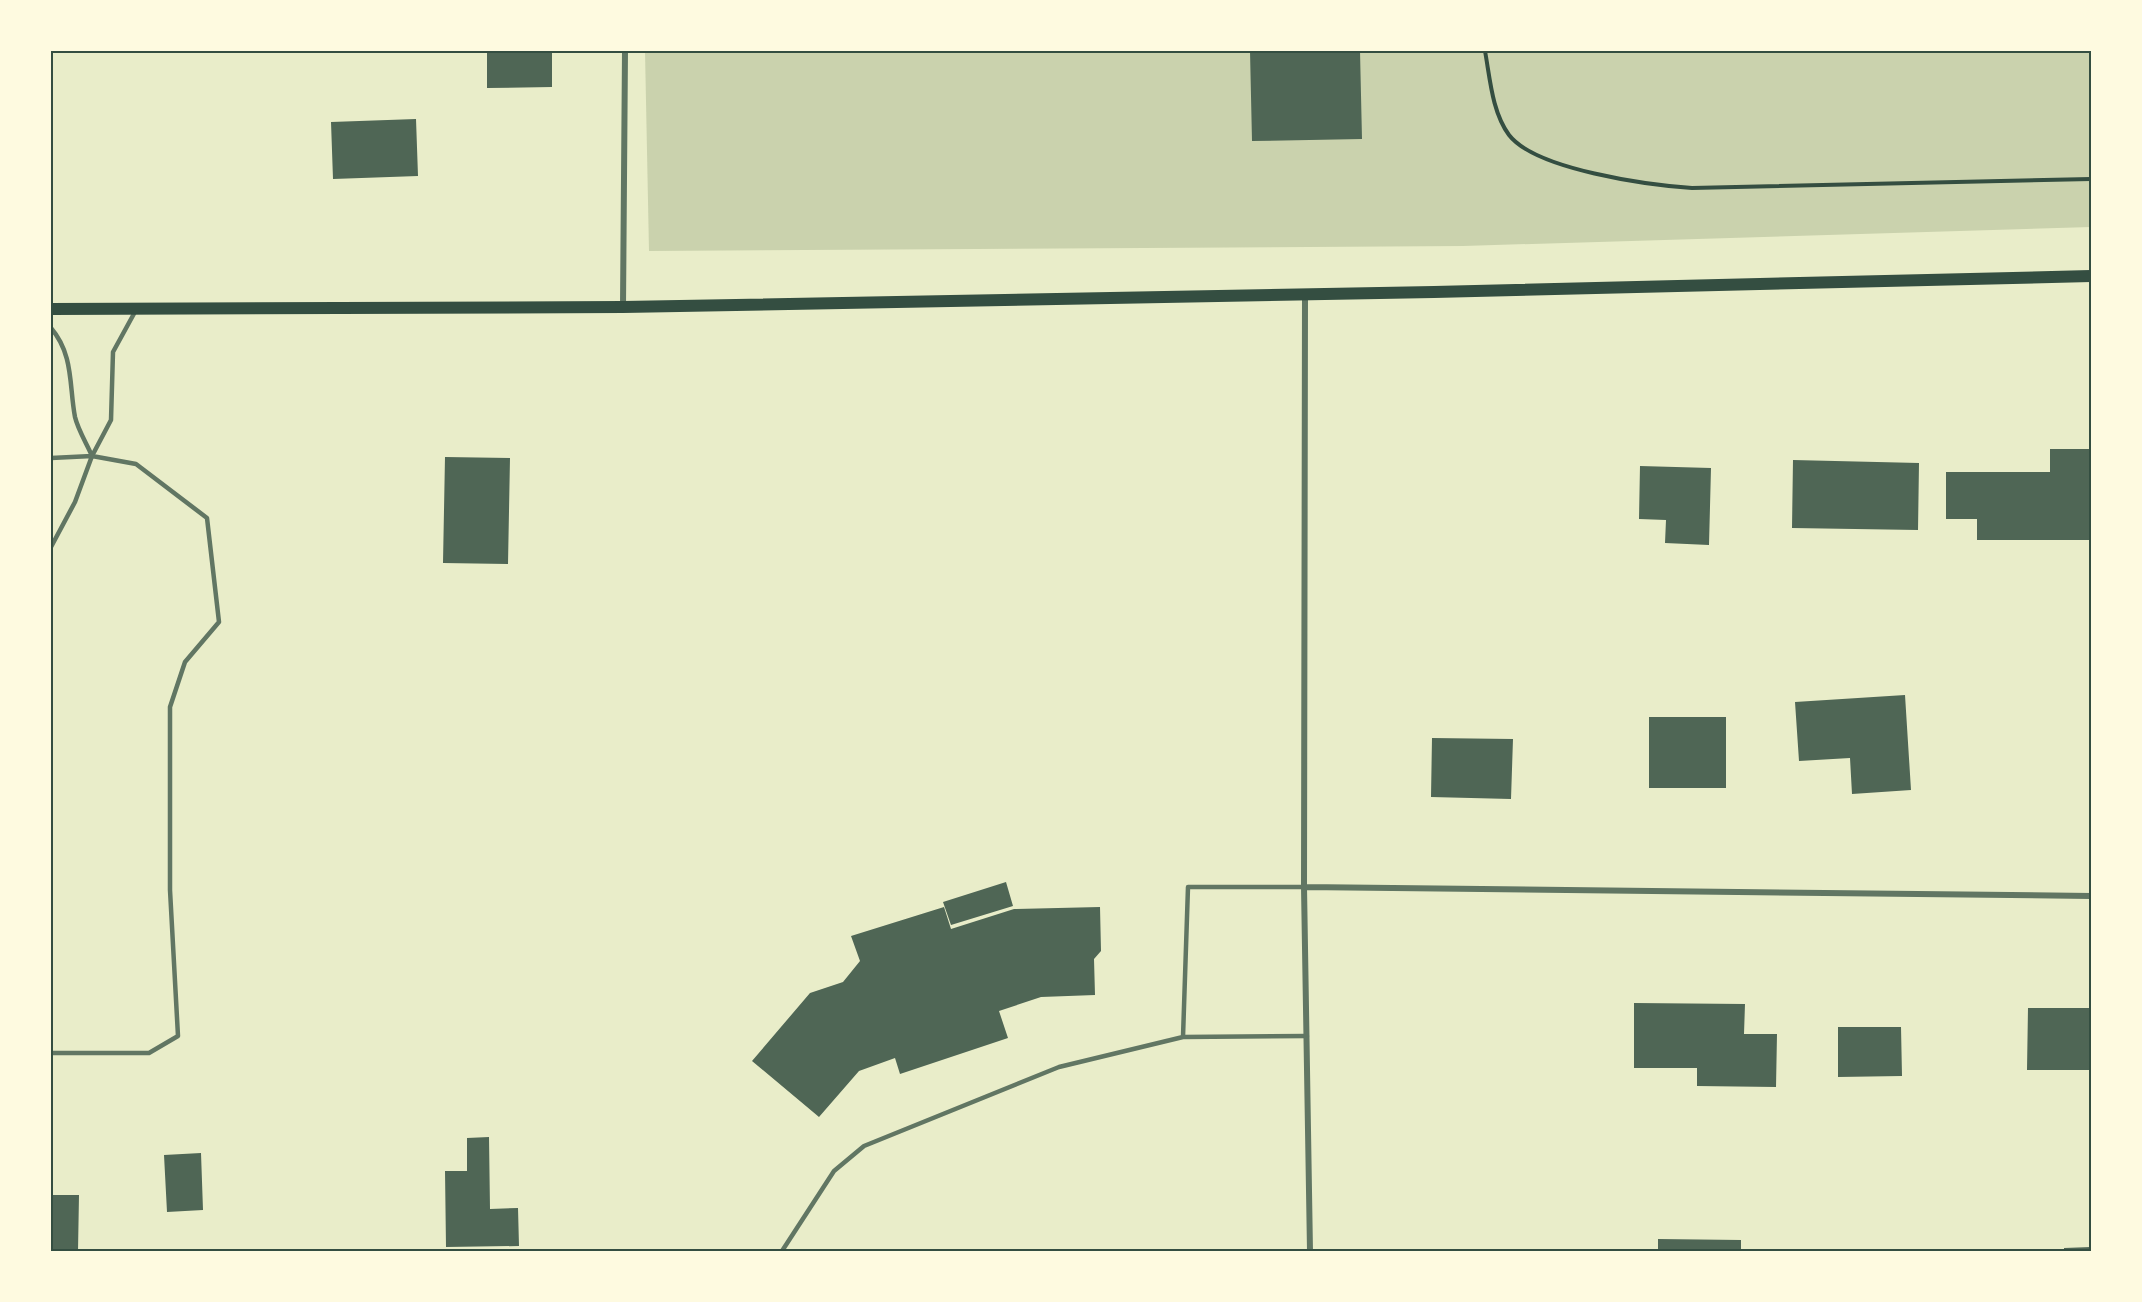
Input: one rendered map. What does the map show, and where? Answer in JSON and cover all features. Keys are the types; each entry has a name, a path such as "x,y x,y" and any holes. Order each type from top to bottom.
{"main road":[{"path":"51,309 623,307 2091,276"}],"street":[{"path":"623,307 625,51"},
{"path":"1305,294 1304,887 1310,1251"},
{"path":"1304,887 2091,896"}],"lane":[{"path":"51,547 75,502 92,456 111,420 110,369 113,352 136,310"},
{"path":"51,328 65,353 74,386 75,418 92,456"},
{"path":"51,458 92,456 136,464 207,518 219,622 185,663 170,707 170,890 178,1036 149,1053 51,1053"},
{"path":"1183,1037 1188,887 1304,887"},
{"path":"782,1251 834,1171 864,1146 1059,1066 1183,1037 1307,1036"}],"path":[{"path":"1485,51 1497,110 1511,136 1537,156 1628,180 1692,188 2091,179"}],"green space":[{"path":"645,51 2091,51 2091,227 1463,246 649,251"}],"building":[{"path":"487,51 552,51 552,87 487,88"},
{"path":"1250,51 1360,51 1362,139 1252,141"},
{"path":"416,119 418,176 333,179 331,122"},
{"path":"2050,449 2091,449 2091,540 1977,540 1977,519 1946,519 1946,472 2050,472"},
{"path":"445,457 510,458 508,564 443,563"},
{"path":"1793,460 1919,463 1918,530 1792,528"},
{"path":"1640,466 1711,468 1709,545 1665,543 1666,520 1639,519"},
{"path":"1905,695 1911,790 1852,794 1850,758 1799,761 1795,702"},
{"path":"1649,717 1726,717 1726,788 1649,788"},
{"path":"1432,738 1513,739 1511,799 1431,797"},
{"path":"1006,882 1013,906 951,925 943,902"},
{"path":"944,907 951,929 1014,909 1100,907 1101,951 1094,959 1095,995 1041,997 999,1011 1008,1038 900,1074 895,1058 859,1071 819,1117 752,1061 810,993 843,982 860,961 851,936"},
{"path":"1634,1003 1745,1004 1744,1034 1777,1034 1776,1087 1697,1086 1697,1068 1634,1068"},
{"path":"2028,1008 2091,1008 2091,1070 2027,1070"},
{"path":"1838,1027 1901,1027 1902,1076 1838,1077"},
{"path":"489,1137 490,1209 518,1208 519,1246 446,1247 445,1171 467,1171 467,1138"},
{"path":"201,1153 203,1210 167,1212 164,1155"},
{"path":"51,1195 79,1195 78,1251 51,1251"},
{"path":"1658,1239 1741,1240 1741,1251 1658,1251"},
{"path":"2091,1247 2091,1251 2064,1251 2064,1248"}]}
